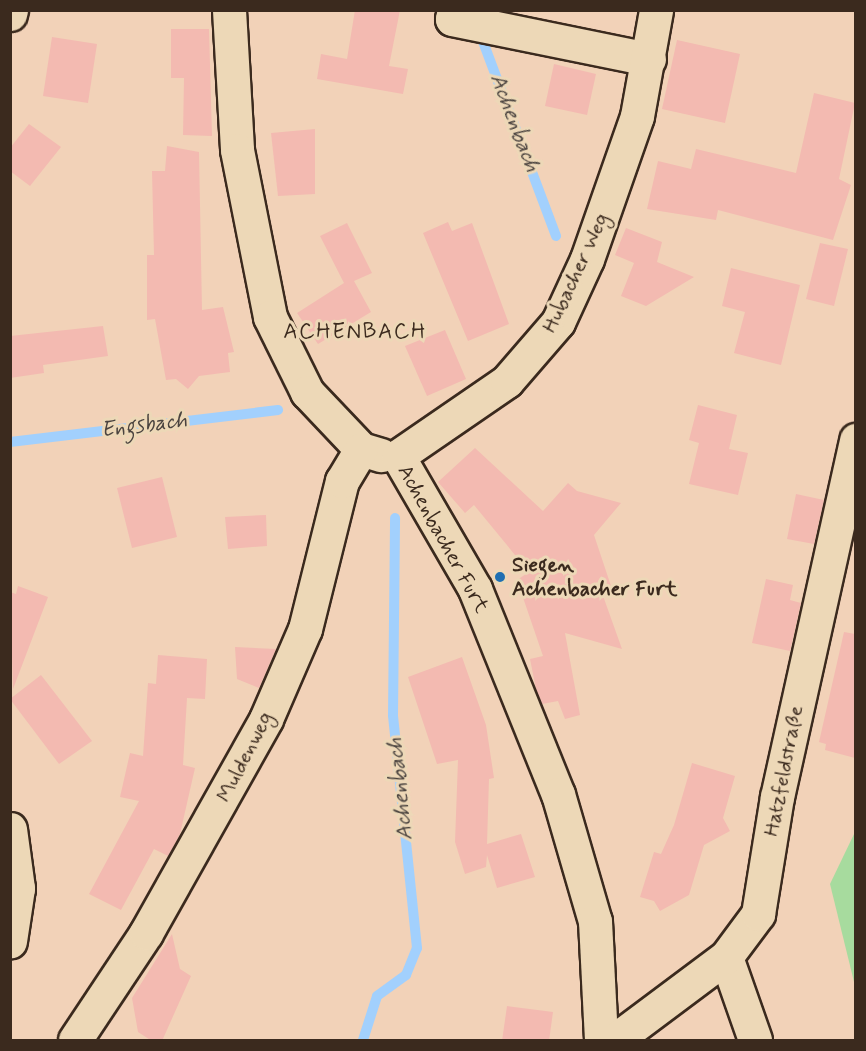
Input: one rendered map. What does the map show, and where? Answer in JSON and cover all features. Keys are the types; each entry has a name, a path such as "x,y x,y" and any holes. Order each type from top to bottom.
{"street":[{"path":"229,10 237,150 270,317 307,392 361,449"},
{"path":"454,10 452,20 649,59"},
{"name":"Hubacher Weg","path":"398,456 507,381 558,322 587,259 638,116 656,10"},
{"name":"Hatzfeldstraße","path":"615,1041 726,957 758,914 777,796 855,440"},
{"name":"Achenbacher Furt","path":"361,449 398,456 475,589 558,794 595,921 601,1041"},
{"name":"Muldenweg","path":"75,1041 170,892 266,719 305,629 342,481 361,449"},
{"path":"10,829 18,888 10,941"},
{"path":"726,957 755,1041"}],"green space":[{"path":"855,832 855,986 830,884"}],"building":[{"path":"355,10 400,10 389,66 408,69 403,94 317,79 321,54 347,59"},
{"path":"171,29 209,29 212,136 183,135 184,78 171,78"},
{"path":"52,37 97,44 88,103 43,96"},
{"path":"677,40 740,54 725,123 662,109"},
{"path":"554,64 596,74 587,115 545,106"},
{"path":"814,93 855,103 839,179 851,185 833,240 718,210 716,220 647,209 658,161 691,169 696,149 796,173"},
{"path":"29,124 61,147 30,186 10,171 10,148"},
{"path":"315,129 315,194 278,196 271,133"},
{"path":"167,146 199,152 202,310 223,307 234,352 228,353 230,372 199,376 188,389 176,379 166,380 155,319 147,320 147,255 154,255 152,171 165,171"},
{"path":"448,222 452,231 472,223 509,324 468,341 423,233"},
{"path":"347,223 372,273 354,281 371,312 318,344 297,313 344,283 320,236"},
{"path":"626,228 662,242 657,262 694,277 646,306 621,296 634,263 615,255"},
{"path":"820,243 848,249 834,306 806,299"},
{"path":"731,268 800,285 781,365 734,353 745,312 722,306"},
{"path":"103,326 108,356 43,365 44,373 10,378 10,336"},
{"path":"445,330 466,379 427,396 405,346"},
{"path":"698,405 737,415 729,449 748,453 738,495 689,484 699,443 689,440"},
{"path":"475,448 543,511 568,483 577,491 621,503 594,535 612,589 602,593 622,649 565,633 580,715 565,719 558,701 542,704 536,689 530,659 543,656 517,580 529,572 474,505 465,513 438,482"},
{"path":"162,477 177,537 132,548 117,488"},
{"path":"796,494 824,500 814,544 787,539"},
{"path":"266,515 267,546 228,549 225,517"},
{"path":"766,579 793,585 790,600 801,603 790,651 752,643"},
{"path":"18,586 48,597 13,689 10,592 16,594"},
{"path":"844,632 855,634 855,758 825,750 826,744 819,742"},
{"path":"235,647 276,649 259,688 237,679"},
{"path":"158,655 207,659 205,699 187,698 183,765 195,768 180,834 168,856 154,849 121,910 89,894 139,801 120,797 130,753 143,756 148,683 156,684"},
{"path":"462,657 486,725 494,778 489,779 487,844 521,834 535,877 497,888 487,855 486,867 465,874 455,842 458,760 437,764 408,677"},
{"path":"41,675 92,741 59,764 10,699"},
{"path":"692,763 735,776 723,818 730,831 704,845 689,895 660,911 654,901 640,897 654,852 661,854 674,825"},
{"path":"172,934 180,969 191,976 162,1041 152,1041 138,1032 132,998"},
{"path":"507,1006 553,1012 549,1041 502,1041"}],"waterway":[{"name":"Achenbach","path":"479,31 556,236"},
{"name":"Engsbach","path":"10,442 278,410"},
{"name":"Achenbach","path":"363,1040 377,996 406,975 417,948 393,715 395,518"}],"place":[{"name":"Siegen Achenbacher Furt","path":"500,577"}],"district":[{"name":"ACHENBACH","path":"355,333"}]}
